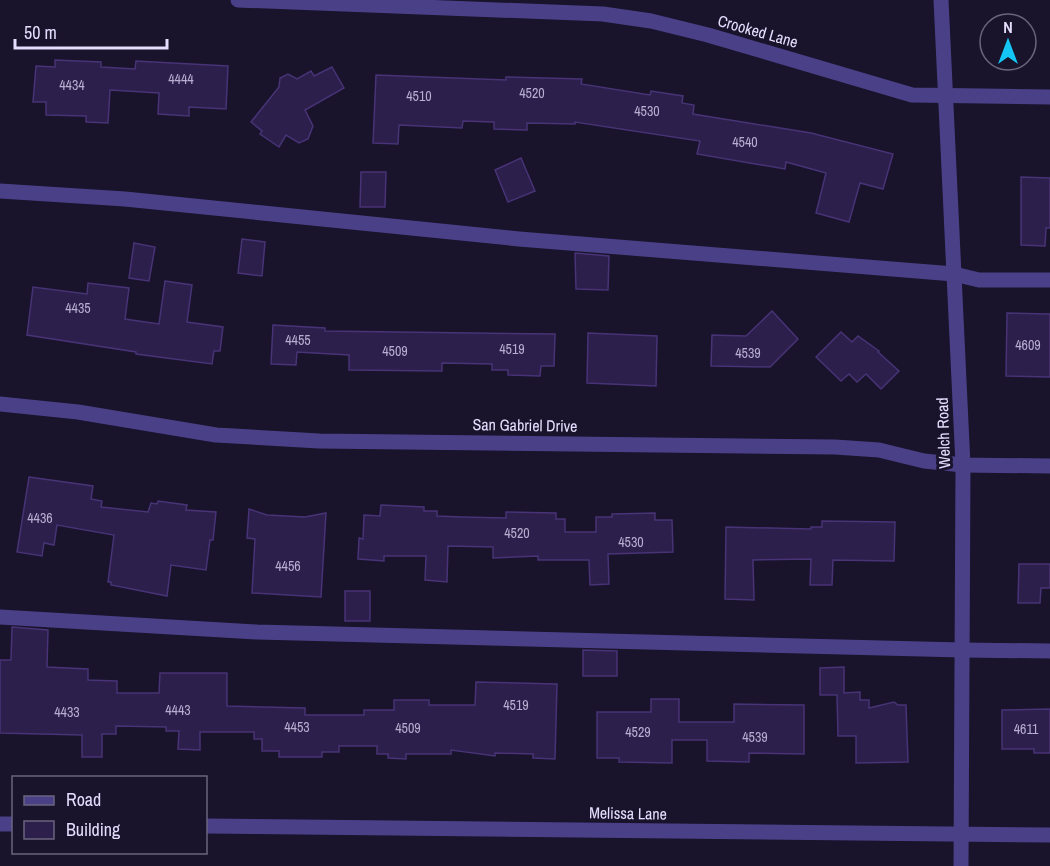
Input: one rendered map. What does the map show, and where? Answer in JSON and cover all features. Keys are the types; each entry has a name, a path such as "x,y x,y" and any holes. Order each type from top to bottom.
{"street":[{"name":"Crooked Lane","path":"238,0 603,14 651,21 708,35 912,95 1050,97"},
{"name":"Welch Road","path":"941,0 963,465 961,866"},
{"path":"0,191 125,200 519,239 954,274 979,280 1050,280"},
{"name":"San Gabriel Drive","path":"0,404 78,412 216,435 318,441 835,447 879,450 924,461 963,465 1050,466"},
{"path":"0,616 257,632 1050,651"},
{"name":"Melissa Lane","path":"207,826 1050,835"}],"building":[{"path":"55,60 101,62 101,67 135,69 136,61 228,66 226,109 189,107 189,116 158,114 159,93 110,90 108,123 86,122 86,116 46,115 46,102 33,102 36,66 55,67"},
{"path":"332,67 344,88 305,110 313,126 308,139 299,143 286,135 279,147 260,134 262,131 251,122 279,87 280,78 288,74 297,79 311,71 314,76"},
{"path":"376,75 506,80 506,77 582,79 581,84 650,95 651,91 683,96 682,103 694,105 693,114 811,133 893,154 883,189 860,183 849,222 816,213 826,173 786,162 785,169 697,154 700,141 575,122 575,124 527,123 527,130 494,129 494,122 463,121 462,128 399,125 398,144 373,143"},
{"path":"521,158 535,191 508,202 495,170"},
{"path":"361,172 386,172 385,207 360,207"},
{"path":"1021,177 1050,178 1050,228 1046,228 1045,246 1021,245"},
{"path":"242,239 265,242 262,276 238,273"},
{"path":"134,243 155,247 149,281 129,278"},
{"path":"575,253 609,256 608,290 576,289"},
{"path":"165,281 192,285 187,322 223,327 220,351 214,351 212,364 136,354 136,352 27,335 33,287 87,294 88,283 129,288 125,319 159,324"},
{"path":"772,311 798,339 770,367 711,366 712,335 746,336"},
{"path":"1007,313 1050,314 1050,377 1006,376"},
{"path":"273,325 325,328 325,331 555,334 554,366 541,366 540,376 508,375 508,370 492,370 492,364 442,363 442,371 349,370 349,355 297,352 296,365 271,364"},
{"path":"841,332 852,342 858,336 879,351 899,371 881,389 866,374 857,382 849,374 841,381 816,357"},
{"path":"588,333 657,336 656,386 587,383"},
{"path":"29,477 93,486 91,499 102,501 101,507 148,512 151,503 157,504 158,501 187,505 186,510 216,512 213,540 210,540 206,570 171,565 167,596 111,585 111,582 108,582 114,535 57,525 54,545 44,543 42,556 17,552"},
{"path":"381,505 424,507 424,511 437,511 437,516 506,518 506,512 556,513 556,519 565,519 565,532 596,532 596,517 612,517 612,514 655,513 655,520 672,520 673,552 608,554 609,584 590,585 589,560 538,560 538,556 493,558 493,547 448,546 447,582 425,580 426,556 384,556 384,561 358,559 359,538 363,539 364,515 380,516"},
{"path":"249,509 267,515 305,517 326,513 321,597 252,593 255,539 247,538"},
{"path":"822,521 895,522 894,561 833,560 832,585 810,585 811,559 753,560 754,600 725,599 726,527 811,529 811,527 822,527"},
{"path":"1019,564 1050,564 1050,588 1041,588 1040,603 1018,603"},
{"path":"345,591 370,591 370,621 345,621"},
{"path":"12,627 48,630 47,667 88,669 88,680 117,681 117,693 159,693 160,673 227,673 227,706 305,708 305,715 364,715 364,710 394,710 394,700 429,700 429,705 475,705 476,682 557,684 555,759 533,758 533,754 495,753 495,756 451,750 451,754 406,754 406,759 388,758 388,754 377,754 377,746 339,746 339,752 322,752 322,757 279,757 279,751 262,751 262,739 254,739 254,732 200,732 200,750 178,749 179,731 166,731 166,727 116,726 116,734 102,734 102,757 82,757 82,735 0,733 0,660 11,660"},
{"path":"583,650 617,651 617,676 583,676"},
{"path":"844,667 844,693 860,692 860,700 869,700 869,708 894,702 898,705 906,705 908,762 856,763 856,736 838,736 837,695 820,695 820,668"},
{"path":"651,699 679,699 679,722 734,722 734,704 804,705 804,754 749,753 749,762 707,761 707,740 672,740 672,763 619,762 619,758 597,758 597,712 651,712"},
{"path":"1050,709 1050,753 1034,753 1034,749 1002,749 1002,710"}]}
